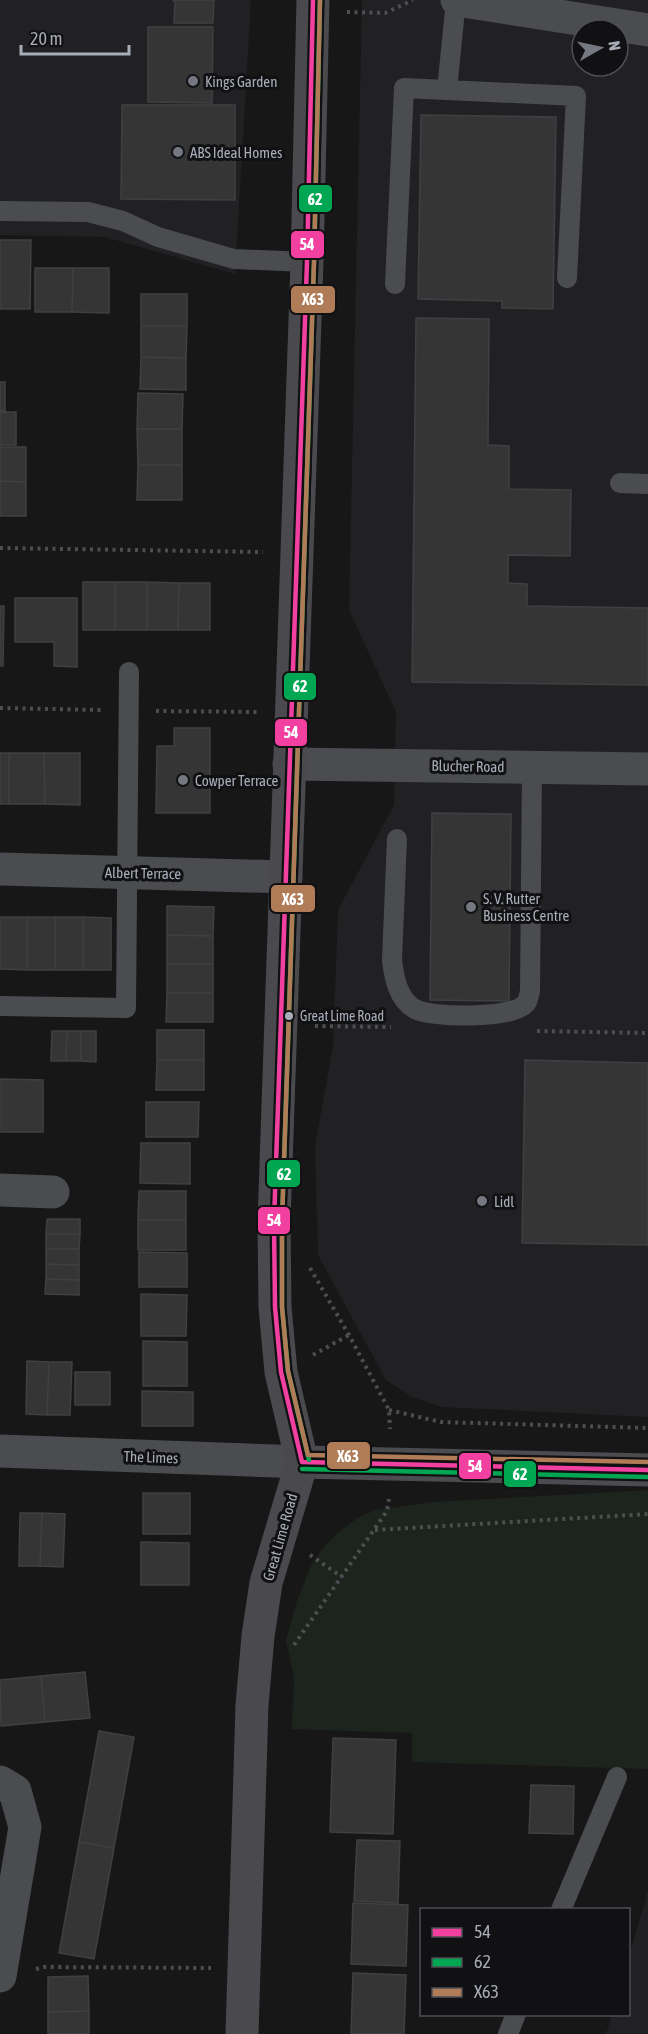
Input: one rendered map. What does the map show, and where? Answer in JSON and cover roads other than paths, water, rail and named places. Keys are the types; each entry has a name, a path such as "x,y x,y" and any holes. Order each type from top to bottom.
{"main road":[{"name":"Great Lime Road","path":"242,2034 252,1705 258,1636 266,1583 302,1462 281,1372 275,1307 274,1255 307,262 313,5"}],"street":[{"path":"457,0 648,30"},
{"name":"Blucher Road","path":"289,764 648,769"},
{"name":"Albert Terrace","path":"0,869 286,877"},
{"path":"0,1190 53,1192"},
{"name":"The Limes","path":"0,1451 302,1462 648,1470"},
{"path":"0,1782 15,1791 25,1827 0,1976"}],"lane":[{"path":"447,90 457,0"},
{"path":"395,284 404,88 576,96 567,278"},
{"path":"0,211 88,212 123,221 158,237 234,259 307,262"},
{"path":"620,483 648,484"},
{"path":"0,1006 126,1008 129,672"},
{"path":"396,839 392,960 394,978 402,997 415,1010 431,1014 486,1016 511,1012 525,1004 530,991 532,767"},
{"path":"562,1908 617,1777"},
{"path":"508,2034 515,2016"}],"place":[{"name":"Kings Garden","path":"193,81"},
{"name":"ABS Ideal Homes","path":"178,152"},
{"name":"Cowper Terrace","path":"183,780"},
{"name":"S. V. Rutter Business Centre","path":"471,907"},
{"name":"Great Lime Road","path":"289,1016"},
{"name":"Lidl","path":"482,1201"}]}
